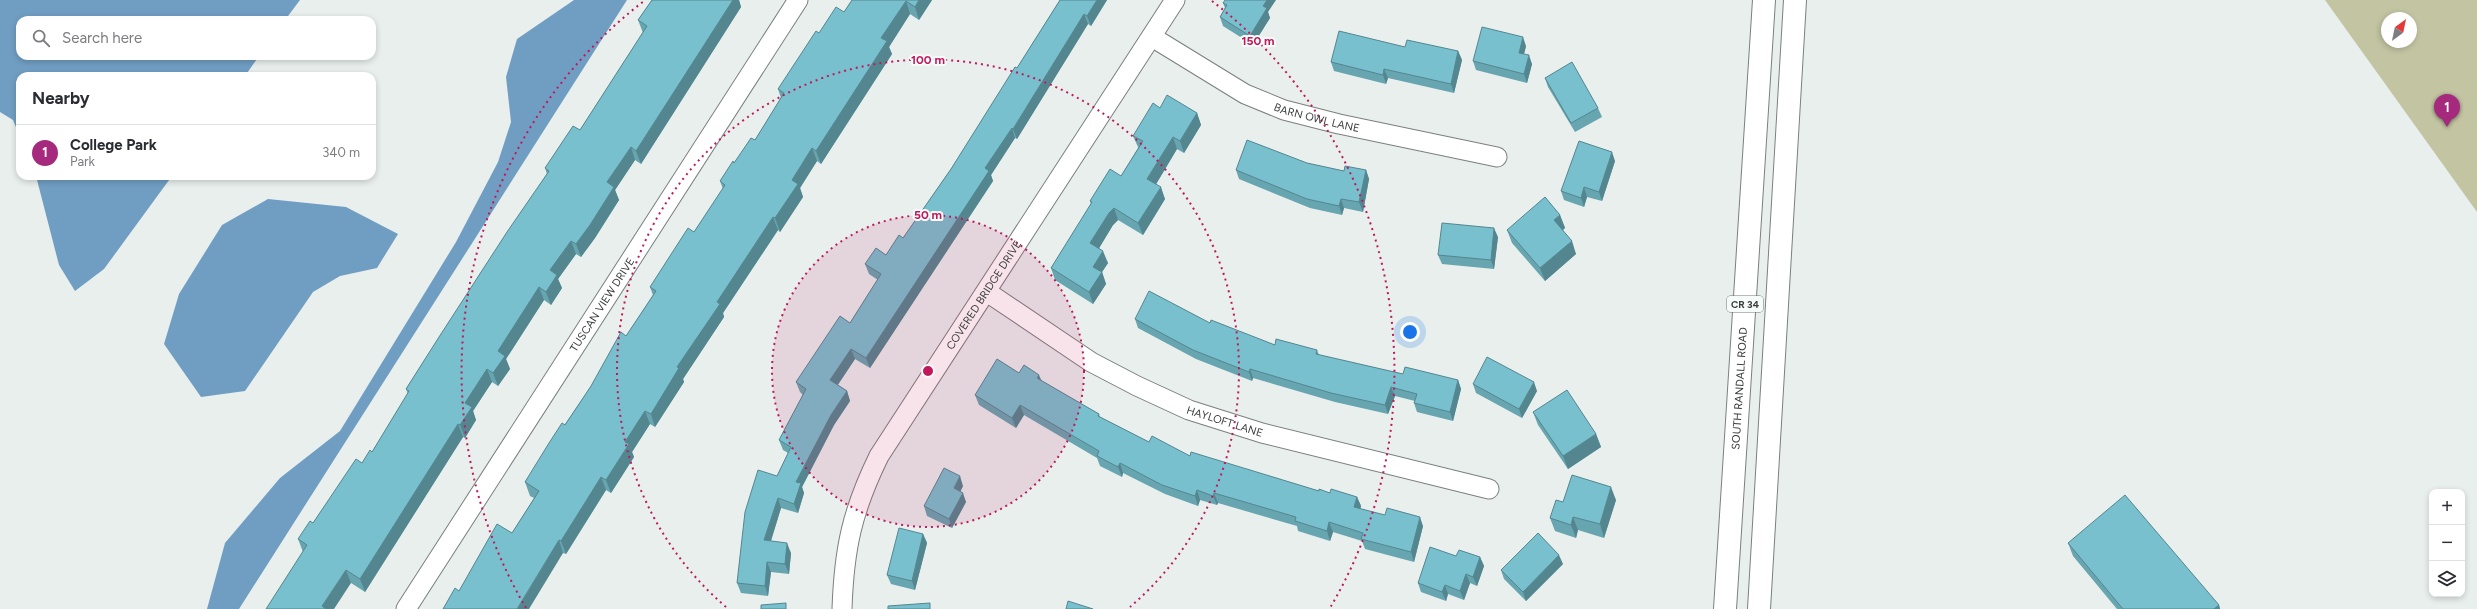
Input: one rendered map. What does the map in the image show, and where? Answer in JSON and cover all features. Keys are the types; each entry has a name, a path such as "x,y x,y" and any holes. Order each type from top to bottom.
{"main road":[{"name":"SOUTH RANDALL ROAD","path":"1725,609 1764,0"},
{"name":"CR 34","path":"1759,609 1795,0"}],"street":[{"name":"TUSCAN VIEW DRIVE","path":"406,609 798,0"},
{"name":"COVERED BRIDGE DRIVE","path":"842,609 843,571 850,530 861,492 882,450 1175,0"},
{"name":"BARN OWL LANE","path":"1152,37 1244,94 1284,110 1339,124 1497,158"},
{"name":"HAYLOFT LANE","path":"986,292 1091,362 1137,386 1189,410 1276,437 1488,489"}],"green space":[{"path":"2325,0 2477,0 2477,212"}],"water":[{"path":"0,0 300,0 288,16 16,16 16,60 256,60 248,72 16,72 16,127 13,120 0,112"},
{"path":"574,0 627,0 239,609 207,609 225,543 280,478 340,431 456,242 498,162 511,122 506,77 517,39"},
{"path":"37,180 169,180 104,269 75,291 59,265"},
{"path":"268,199 346,207 398,234 377,268 340,276 313,292 245,391 201,397 164,344 179,294 222,225"}],"building":[{"path":"652,0 733,0 636,151 631,147 607,182 614,187 590,225 576,244 571,241 550,270 557,275 546,292 539,287 498,351 505,356 493,373 487,369 465,403 472,407 460,425 458,424 360,579 346,570 322,606 326,609 266,609 307,545 298,539 310,521 313,523 356,459 362,463 370,450 372,452 409,391 406,389 507,232 549,171 545,168 573,126 580,130 647,26 638,20"},
{"path":"852,0 919,0 915,7 906,1 881,38 887,41 816,151 812,148 792,180 798,184 775,218 773,217 717,302 720,304 677,367 679,368 651,414 645,411 625,442 629,444 606,480 601,477 561,541 559,540 517,609 443,609 455,588 459,591 497,524 512,533 539,491 525,482 549,443 562,423 565,425 591,386 621,332 626,336 656,291 650,287 688,228 694,232 725,185 720,181 733,161 734,163 751,138 755,140 784,93 778,89 816,31 819,33 836,7 844,12"},
{"path":"1060,0 1097,0 1087,16 1084,14 1013,129 1012,128 985,168 989,171 866,358 851,349 830,380 847,391 831,415 796,482 801,483 794,504 778,498 764,540 787,543 785,564 767,562 765,586 737,583 745,512 758,470 777,476 791,447 779,440 806,389 796,382 840,316 850,323 881,274 865,264 876,248 886,255 899,235 903,238 951,169 1015,67 1017,68"},
{"path":"1225,0 1267,0 1263,6 1267,8 1250,36 1220,17 1227,5 1223,3"},
{"path":"1482,27 1523,37 1519,53 1529,55 1524,74 1473,61"},
{"path":"1339,31 1405,47 1407,40 1458,51 1451,84 1384,69 1383,75 1331,62"},
{"path":"1572,62 1598,108 1571,123 1545,78"},
{"path":"1167,95 1197,113 1180,141 1173,137 1147,179 1161,187 1138,223 1114,208 1109,213 1090,243 1103,251 1093,267 1102,272 1089,292 1051,268 1092,202 1090,201 1110,169 1121,176 1143,141 1133,136 1153,103 1160,108"},
{"path":"1247,140 1307,163 1344,171 1345,166 1366,170 1359,202 1341,199 1339,206 1307,199 1236,170"},
{"path":"1579,141 1612,152 1599,192 1584,187 1581,198 1561,191"},
{"path":"1545,197 1560,215 1554,220 1572,241 1540,268 1507,230"},
{"path":"1442,223 1494,228 1491,260 1438,255"},
{"path":"1149,291 1210,323 1211,320 1275,345 1276,339 1317,350 1316,354 1403,374 1405,367 1458,380 1450,412 1414,403 1417,394 1391,387 1385,405 1331,393 1250,369 1249,372 1193,350 1135,319"},
{"path":"1487,357 1534,382 1519,409 1473,384"},
{"path":"997,359 1019,373 1024,365 1039,375 1037,378 1099,414 1098,416 1149,442 1152,436 1190,456 1191,452 1319,491 1319,489 1330,493 1331,489 1357,497 1354,507 1385,515 1387,508 1420,517 1411,552 1361,539 1363,533 1329,522 1327,531 1295,521 1296,517 1214,493 1213,496 1197,490 1195,496 1162,485 1120,463 1118,467 1097,456 1099,451 1020,405 1012,418 975,395"},
{"path":"1567,390 1596,434 1563,456 1533,412"},
{"path":"944,468 960,476 954,488 963,493 949,519 924,506"},
{"path":"1572,475 1611,487 1600,524 1573,517 1571,525 1550,518 1556,500 1563,502"},
{"path":"2125,495 2219,605 2214,609 2123,609 2068,543"},
{"path":"899,528 923,534 912,581 887,575"},
{"path":"1538,533 1559,555 1523,592 1501,570"},
{"path":"1430,547 1456,556 1459,550 1480,557 1473,577 1466,574 1460,591 1445,585 1442,592 1418,583"},
{"path":"1068,601 1093,609 1066,609"},
{"path":"786,603 786,609 761,609 761,605"},
{"path":"930,603 930,609 888,609 888,606"}],"place":[{"name":"College Park","path":"2447,127"}]}
